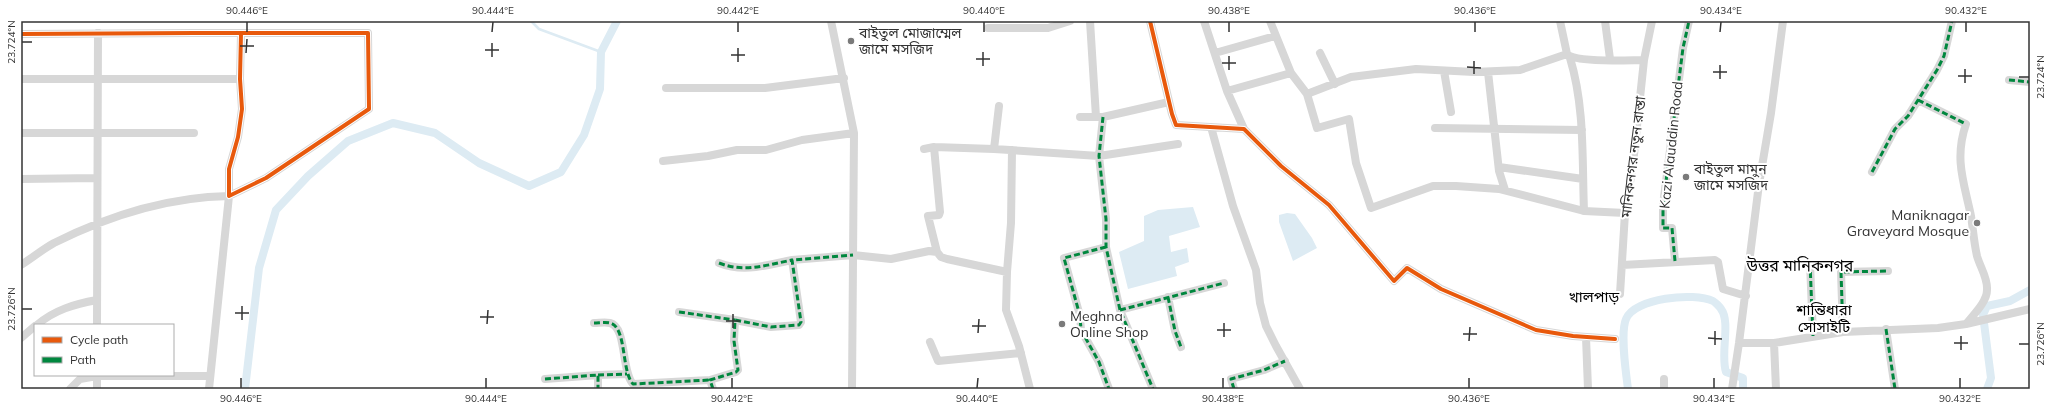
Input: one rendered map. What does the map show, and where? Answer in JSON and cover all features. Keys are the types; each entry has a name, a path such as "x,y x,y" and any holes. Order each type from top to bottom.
{"street":[{"path":"831,21 844,78 854,133 852,389"},
{"path":"988,28 1048,28 1070,21"},
{"path":"1090,21 1099,117 1099,156 1106,219 1106,247 1120,310 1153,389"},
{"path":"1150,21 1169,102 1176,125 1244,129"},
{"path":"1204,21 1228,91 1244,129 1281,166 1328,205 1394,281 1407,268 1441,289 1536,330 1586,337 1615,339"},
{"path":"1270,21 1291,73 1306,94 1318,128 1349,119 1356,162 1371,208 1433,186 1456,186 1505,190 1584,211 1625,213"},
{"path":"1560,21 1568,56 1575,72 1582,130 1584,211"},
{"path":"1605,21 1610,59"},
{"name":"মানিকনগর নতুন রাস্তা","path":"1620,294 1625,213 1633,164 1644,60 1652,21"},
{"name":"Kazi Alauddin Road","path":"1675,261 1672,228 1663,228 1663,205 1683,48 1689,21"},
{"path":"1732,389 1740,343 1759,184 1771,113 1783,21"},
{"path":"1872,172 1895,129 1908,116 1944,56 1952,21"},
{"path":"209,389 229,196 229,169 238,137 242,109 240,79 241,33"},
{"path":"21,34 368,33 369,109 266,178 229,196 212,196 154,205 96,224 53,244 21,265"},
{"path":"97,324 96,224 98,34"},
{"path":"1215,53 1275,36"},
{"path":"1320,53 1335,84"},
{"path":"1306,94 1351,77 1391,71 1416,69 1488,72 1520,70 1568,56 1589,60 1644,60"},
{"path":"1444,71 1450,112"},
{"path":"1488,72 1499,167 1505,190"},
{"path":"1228,91 1291,73"},
{"path":"666,88 765,88 844,78"},
{"path":"21,79 240,79"},
{"path":"2009,80 2030,82"},
{"path":"1918,100 1966,124 1961,146 1962,180 1977,256 1985,277 1988,291 1970,323"},
{"path":"1080,117 1099,117 1169,102"},
{"path":"994,149 999,106"},
{"path":"1211,127 1233,206 1256,270 1260,303 1266,326 1300,389"},
{"path":"1435,128 1582,130"},
{"path":"21,133 194,133"},
{"path":"663,161 708,156 737,150 766,150 802,140 854,133"},
{"path":"924,149 934,147 994,149 1099,156 1178,144"},
{"path":"934,147 940,212 939,215 928,216 937,252 941,257 947,259 1007,272"},
{"path":"1012,150 1011,223 1006,310 1030,389"},
{"path":"1499,167 1583,178"},
{"path":"21,179 97,178"},
{"path":"1106,247 1064,258 1080,316 1082,330 1099,362 1109,389"},
{"path":"719,263 731,268 756,268 792,260 853,255 891,259 929,251 937,252"},
{"path":"679,312 735,320 771,328 799,325 800,322 792,260"},
{"path":"1622,265 1715,260 1718,262 1723,289 1746,296"},
{"path":"1810,263 1813,336"},
{"path":"1843,332 1841,272 1888,270"},
{"path":"1120,310 1224,283"},
{"path":"1168,297 1175,331 1181,347"},
{"path":"38,324 46,317 72,305 97,300"},
{"path":"1740,343 1774,343 1843,332 1938,328 1970,323 2030,309"},
{"path":"594,322 610,323 619,330 627,374 631,382 637,385 710,380 737,371 734,341 735,320"},
{"path":"21,338 34,328"},
{"path":"1886,329 1895,389"},
{"path":"1586,337 1588,389"},
{"path":"930,342 938,361 1020,353"},
{"path":"1774,343 1776,389"},
{"path":"1234,389 1231,379 1264,370 1285,361"},
{"path":"545,379 627,374"},
{"path":"598,375 598,389"},
{"path":"70,389 80,379 97,376 210,376"},
{"path":"97,376 97,389"},
{"path":"1664,379 1664,389"},
{"path":"710,380 713,389"}],"shaded area":[{"path":"1193,207 1200,227 1169,236 1171,252 1187,248 1189,262 1175,267 1177,276 1128,289 1119,252 1144,241 1144,216 1158,210"},
{"path":"1287,213 1295,214 1312,238 1317,248 1293,261 1279,222 1279,215"}],"waterway":[{"path":"531,21 539,29 601,52"},
{"path":"245,389 259,268 276,210 308,176 348,141 393,123 435,133 479,163 529,186 561,172 584,135 600,89 601,52 617,21"},
{"path":"1987,389 1991,378 1983,315 1987,306 2010,301 2030,290"},
{"path":"1628,389 1623,343 1624,325 1626,319 1631,312 1640,306 1679,297 1704,298 1713,301 1721,309 1725,322 1724,365 1726,372 1743,378 1743,389"}],"marked path":[{"path":"1675,261 1672,228 1663,228 1663,205 1683,48 1689,21"},
{"path":"1872,172 1895,129 1908,116 1937,70 1944,56 1952,21"},
{"path":"2009,80 2030,82"},
{"path":"1918,100 1966,124"},
{"path":"1103,117 1099,156 1106,219 1106,247 1120,310 1153,389"},
{"path":"1106,247 1064,258 1080,316 1081,330 1099,362 1109,389"},
{"path":"713,389 710,380 736,372 738,370 734,341 735,320 771,327 799,325 801,322 792,260 853,255"},
{"path":"719,263 728,266 746,268 765,266 792,260"},
{"path":"1810,263 1813,336"},
{"path":"1843,332 1841,272 1888,271"},
{"path":"1120,310 1224,283"},
{"path":"1168,297 1175,331 1181,347"},
{"path":"679,312 735,320"},
{"path":"594,323 610,323 615,326 619,332 629,378 633,384 710,380"},
{"path":"1886,329 1895,389"},
{"path":"1234,389 1231,379 1264,370 1285,361"},
{"path":"598,375 627,374"},
{"path":"545,379 598,375 598,389"}],"cycle path":[{"path":"1150,21 1172,114 1176,125 1244,129 1281,166 1329,205 1394,281 1407,268 1441,289 1536,330 1573,336 1615,339"},
{"path":"21,34 151,33 238,33 281,33 368,33 369,109 266,178 229,196 229,169 238,137 242,109 240,79 241,33"}],"place":[{"name":"বাইতুল মোজাম্মেল জামে মসজিদ","path":"851,41"},
{"name":"বাইতুল মামুন জামে মসজিদ","path":"1686,177"},
{"name":"Maniknagar Graveyard Mosque","path":"1977,223"},
{"name":"Meghna Online Shop","path":"1062,324"}],"district":[{"name":"উত্তর মানিকনগর","path":"1800,265"},
{"name":"খালপাড়","path":"1594,296"},
{"name":"শান্তিধারা সোসাইটি","path":"1824,318"}]}
